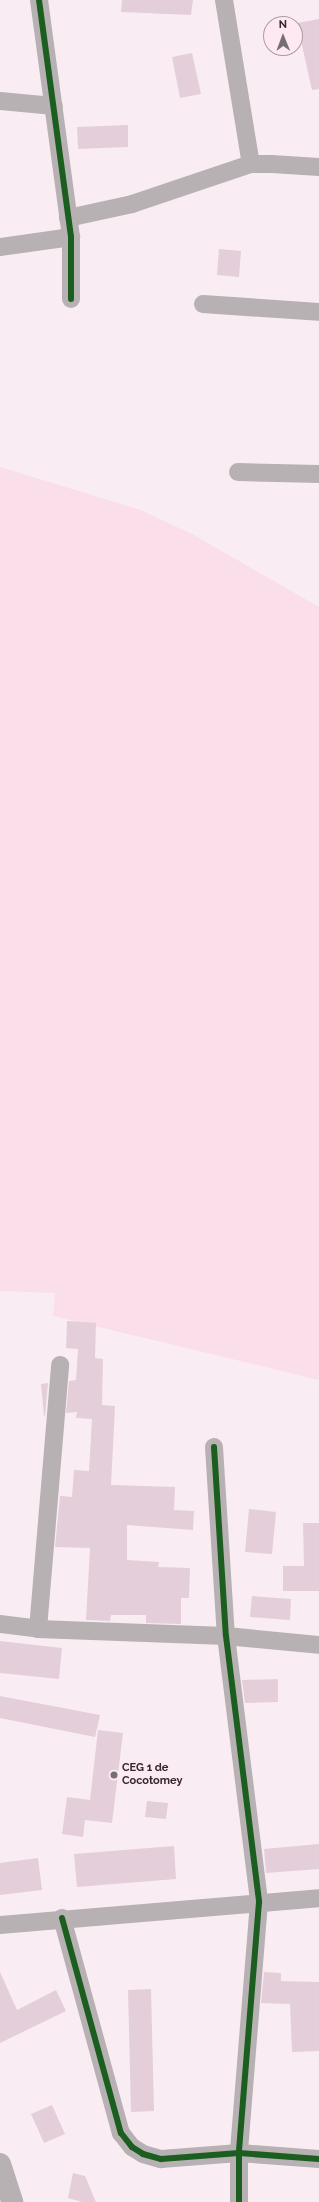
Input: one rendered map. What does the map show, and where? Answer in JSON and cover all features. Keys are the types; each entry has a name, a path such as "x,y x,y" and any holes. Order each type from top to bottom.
{"main road":[{"path":"0,2164 12,2202"}],"street":[{"path":"39,0 71,237 71,299"},
{"path":"224,0 251,164"},
{"path":"0,101 54,106"},
{"path":"68,218 132,204 251,164 319,167"},
{"path":"0,247 71,237"},
{"path":"203,304 319,312"},
{"path":"238,472 319,474"},
{"path":"38,1629 60,1365"},
{"path":"214,1447 226,1636 259,1902 239,2153 239,2202"},
{"path":"0,1624 38,1629 226,1636 319,1645"},
{"path":"0,1925 62,1918 319,1898"},
{"path":"62,1918 121,2133 132,2147 143,2154 161,2159 239,2153 319,2160"}],"shaded area":[{"path":"0,467 141,510 194,535 319,607 319,1380 53,1316 55,1293 0,1291"}],"building":[{"path":"122,0 193,0 191,15 121,12"},
{"path":"319,19 319,89 312,90 303,50 303,22"},
{"path":"192,53 201,94 180,98 172,57"},
{"path":"128,125 128,147 78,149 77,127"},
{"path":"219,249 241,251 239,277 217,275"},
{"path":"67,1321 96,1323 95,1358 103,1359 102,1405 115,1406 111,1485 175,1487 174,1510 194,1511 193,1530 127,1525 127,1560 159,1562 158,1567 190,1568 189,1598 181,1598 181,1624 146,1623 146,1615 111,1615 110,1621 86,1620 90,1548 55,1547 60,1496 72,1497 74,1470 89,1471 92,1419 76,1418 77,1412 66,1413 69,1381 76,1380 78,1349 66,1348"},
{"path":"48,1383 45,1416 44,1416 41,1384"},
{"path":"249,1509 276,1512 272,1554 245,1552"},
{"path":"303,1523 319,1523 319,1591 283,1591 283,1566 304,1566"},
{"path":"252,1596 291,1599 290,1620 250,1617"},
{"path":"0,1641 62,1648 59,1679 0,1673"},
{"path":"278,1679 278,1702 245,1703 242,1680"},
{"path":"0,1696 100,1715 95,1737 0,1718"},
{"path":"98,1730 123,1733 112,1823 85,1820 83,1837 62,1834 67,1797 90,1800"},
{"path":"147,1801 168,1803 166,1819 145,1817"},
{"path":"319,1844 319,1869 266,1873 264,1849"},
{"path":"174,1846 176,1879 77,1887 74,1854"},
{"path":"38,1858 42,1890 0,1895 0,1863"},
{"path":"0,1972 17,2010 56,1990 66,2011 0,2043"},
{"path":"264,1972 281,1973 281,1981 319,1982 319,2051 292,2052 290,2004 261,2003"},
{"path":"151,1989 154,2111 131,2112 128,1990"},
{"path":"52,2105 65,2134 44,2143 31,2114"},
{"path":"73,2173 85,2176 96,2202 82,2202 68,2198"}],"cycle path":[{"path":"39,0 71,237 71,299"},
{"path":"214,1447 226,1636 259,1902 239,2153 239,2202"},
{"path":"62,1918 121,2133 132,2147 143,2154 161,2159 239,2153 319,2159"}],"place":[{"name":"CEG 1 de Cocotomey","path":"114,1775"}]}
